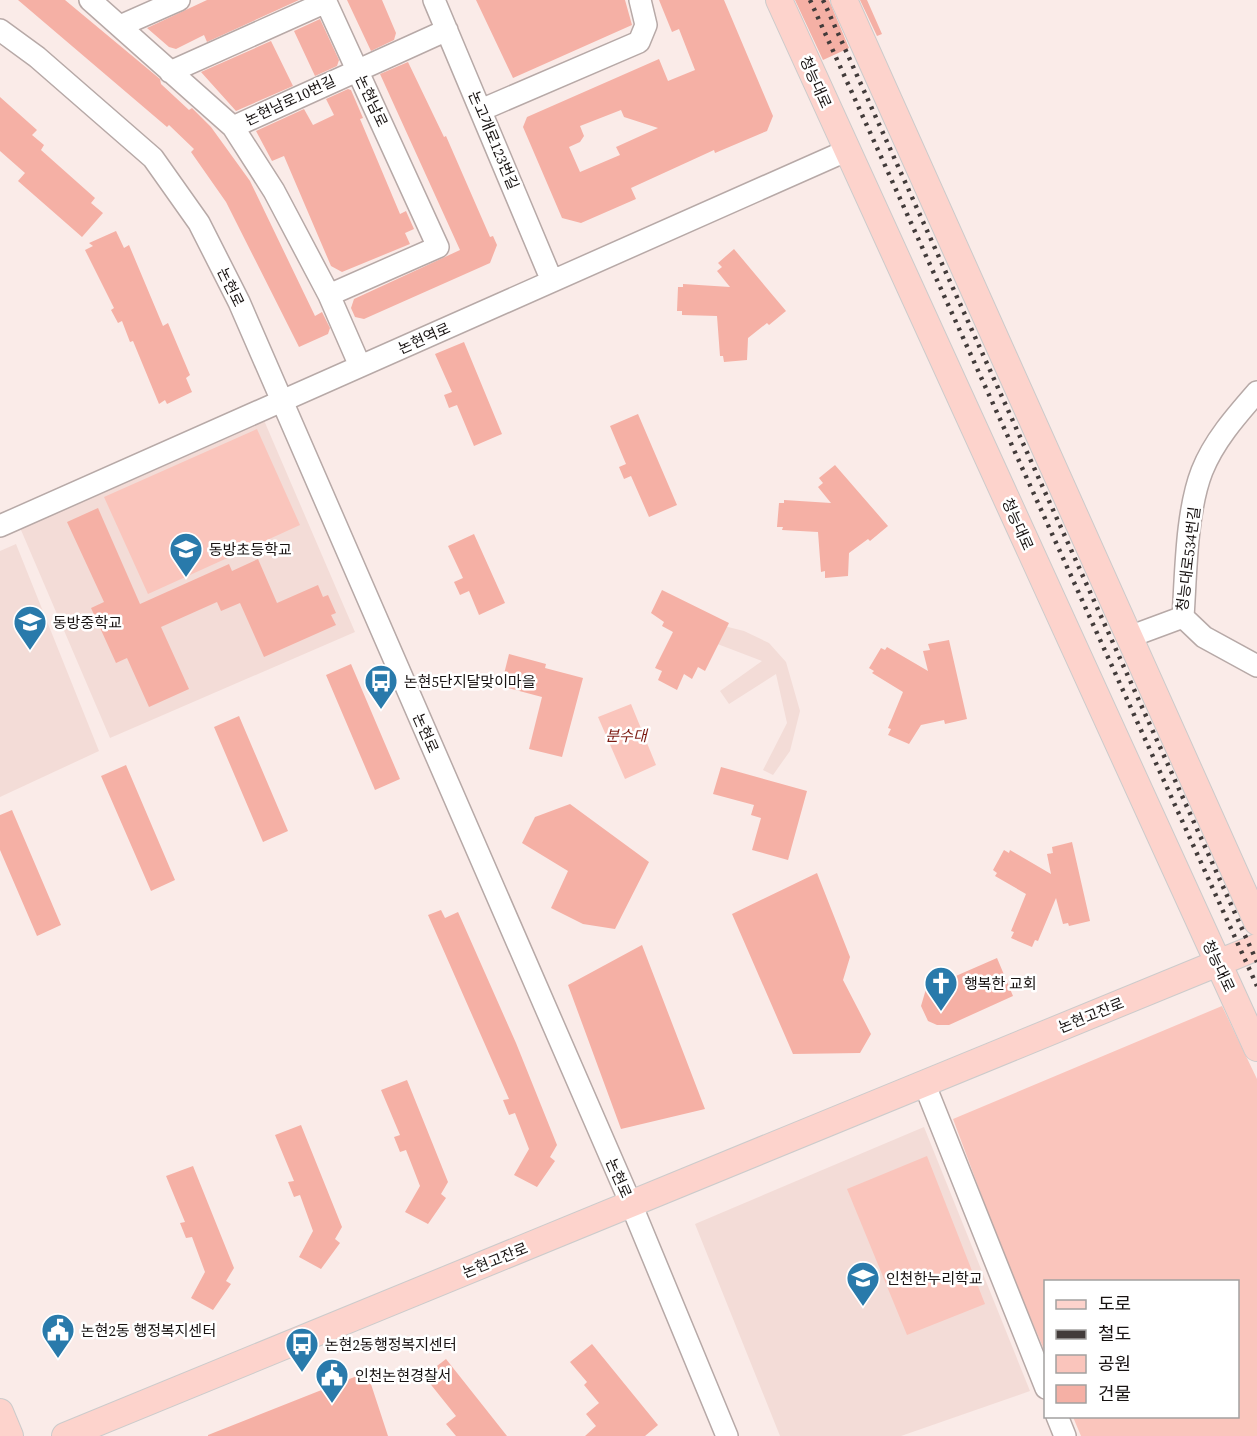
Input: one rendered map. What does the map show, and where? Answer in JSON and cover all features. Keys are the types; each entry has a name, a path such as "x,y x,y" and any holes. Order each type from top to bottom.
{"main road":[{"name":"청능대로","path":"779,0 1257,1048"},
{"path":"844,0 1257,922"},
{"name":"논현고잔로","path":"65,1436 1257,946"},
{"path":"0,1412 10,1436"}],"street":[{"path":"90,0 232,127 274,191 329,295 360,366"},
{"path":"120,26 179,0"},
{"name":"논고개로123번길","path":"434,0 552,281"},
{"path":"481,110 639,42 646,25 640,0"},
{"name":"논현남로","path":"170,72 326,2 438,247 329,295"},
{"name":"논현로","path":"0,30 37,57 153,158 199,223 239,303 282,401 631,1204 727,1436"},
{"name":"논현남로10번길","path":"232,127 447,30"},
{"name":"논현역로","path":"0,526 848,150"},
{"name":"청능대로534번길","path":"1130,637 1183,617 1188,537 1202,471 1228,425 1257,392"},
{"path":"1183,617 1204,636 1257,666"},
{"path":"924,1083 1044,1383"},
{"path":"1058,1418 1065,1436"}],"shaded area":[{"name":"동방초등학교","path":"263,418 355,632 110,738 18,523"},
{"name":"동방중학교","path":"16,544 99,751 0,797 0,551"},
{"path":"712,623 744,631 769,643 786,662 800,711 790,751 773,775 763,770 787,723 776,674 729,704 720,691 762,661 707,640"},
{"name":"인천한누리학교","path":"924,1127 1030,1391 901,1436 780,1436 695,1224"}],"green space":[{"path":"257,429 300,525 148,594 104,497"},
{"name":"분수대","path":"631,704 656,765 625,779 598,717"},
{"path":"1222,1006 1257,1079 1257,1436 1081,1436 1073,1418 1239,1418 1239,1280 1044,1280 1044,1350 1003,1253 953,1119"},
{"path":"927,1156 985,1304 907,1335 847,1189"}],"building":[{"path":"18,0 65,0 160,79 161,84 189,110 192,108 211,127 250,181 315,316 322,312 330,328 328,334 299,347 226,202 191,152 194,149 169,125 167,127"},
{"path":"207,0 299,0 207,42 204,35 176,49 169,47 147,28"},
{"path":"347,0 382,0 396,33 394,40 371,51"},
{"path":"476,0 625,0 632,25 513,78"},
{"path":"659,0 724,0 773,116 767,131 715,153 714,150 631,188 636,199 581,223 562,218 523,127 527,117 659,59 668,81 695,70 679,29 672,32","holes":["621,110 624,117 658,128 616,147 620,155 580,172 569,147 580,142 584,136 580,126"]},
{"path":"795,0 829,0 849,48 823,60"},
{"path":"860,0 867,0 882,34 877,36"},
{"path":"320,19 339,60 337,66 315,76 294,31"},
{"path":"271,41 293,86 236,111 201,72"},
{"path":"408,62 444,137 446,136 490,237 493,236 497,245 490,263 364,319 355,317 351,308 354,299 460,250 380,74"},
{"path":"348,89 351,90 363,118 360,119 400,214 406,211 414,229 405,233 410,244 342,272 331,266 284,156 272,161 256,131 304,109 313,125 334,115 326,99"},
{"path":"0,97 37,130 32,135 44,145 41,150 95,198 91,203 103,213 82,237 18,181 25,173 0,151"},
{"path":"116,231 124,248 129,245 163,326 168,323 190,375 186,378 192,392 167,404 165,400 159,404 133,341 130,342 122,321 118,323 111,310 114,308 85,250 93,246 89,243"},
{"path":"734,249 786,311 748,338 747,360 724,362 723,356 720,356 717,316 682,315 682,311 677,311 678,287 683,287 683,284 730,287 717,271 722,267 718,263"},
{"path":"464,342 502,434 474,446 457,405 449,408 444,395 452,392 435,354"},
{"path":"638,414 677,505 649,517 631,476 624,479 619,467 626,464 610,426"},
{"path":"835,465 888,526 870,541 868,539 849,553 848,576 825,578 825,571 821,572 818,532 782,530 783,527 777,527 779,503 784,503 784,500 831,503 818,487 823,483 819,478"},
{"path":"98,508 140,604 229,564 232,571 258,559 277,603 318,585 323,597 328,595 336,613 331,615 336,625 264,657 240,603 221,611 217,602 161,627 189,689 149,707 127,658 116,663 91,608 104,602 67,522"},
{"path":"474,534 505,603 479,615 469,591 460,595 454,582 463,578 448,546"},
{"path":"662,590 729,623 705,671 698,667 692,679 684,674 677,690 658,680 662,671 655,668 673,632 662,626 664,622 651,613"},
{"path":"949,640 967,719 945,724 944,720 921,725 909,744 888,735 891,729 888,728 903,692 872,673 874,671 869,668 881,648 885,650 887,647 928,671 923,651 930,650 928,644"},
{"path":"509,654 546,664 545,668 583,678 562,757 529,749 542,697 501,686"},
{"path":"351,664 400,779 375,790 326,675"},
{"path":"239,716 288,831 263,842 214,727"},
{"path":"126,765 175,880 151,891 101,776"},
{"path":"721,767 807,791 788,860 752,850 761,818 751,815 754,805 713,794"},
{"path":"570,804 649,862 615,929 583,924 551,908 568,871 522,843 535,817"},
{"path":"12,810 61,925 37,936 0,850 0,815"},
{"path":"1072,842 1090,921 1069,926 1068,923 1063,924 1056,898 1038,941 1035,940 1032,947 1011,938 1014,932 1011,931 1026,894 995,876 997,873 993,870 1004,850 1009,853 1010,850 1051,874 1047,854 1053,853 1052,847"},
{"path":"817,873 850,957 843,980 871,1034 860,1053 793,1054 732,914"},
{"path":"441,910 445,918 458,912 516,1043 557,1145 550,1157 555,1161 537,1187 514,1175 529,1149 515,1113 509,1115 503,1100 509,1099 428,915"},
{"path":"642,945 705,1109 621,1129 568,985"},
{"path":"997,958 1013,996 949,1025 937,1025 928,1021 921,1006 926,989"},
{"path":"407,1080 448,1182 441,1194 446,1198 428,1224 405,1212 420,1186 406,1150 400,1152 394,1137 400,1135 381,1090"},
{"path":"301,1125 342,1227 335,1239 340,1243 321,1269 299,1257 313,1231 300,1195 294,1197 288,1182 294,1181 275,1135"},
{"path":"193,1166 234,1268 226,1281 231,1284 213,1310 191,1298 205,1272 192,1237 186,1238 180,1223 185,1222 166,1176"},
{"path":"592,1344 658,1425 645,1436 585,1436 596,1426 586,1414 599,1403 584,1385 587,1382 570,1362"},
{"path":"446,1359 507,1436 456,1436 446,1424 456,1416 424,1376"},
{"name":"인천논현경찰서","path":"367,1372 388,1436 208,1436 208,1435"}],"railway":[{"path":"810,0 1257,986"},
{"path":"823,0 1257,962"}],"place":[{"name":"동방초등학교","path":"186,578"},
{"name":"동방중학교","path":"30,651"},
{"name":"논현5단지달맞이마을","path":"381,710"},
{"name":"행복한 교회","path":"941,1012"},
{"name":"인천한누리학교","path":"863,1307"},
{"name":"논현2동 행정복지센터","path":"58,1359"},
{"name":"논현2동행정복지센터","path":"302,1373"},
{"name":"인천논현경찰서","path":"332,1404"}]}
